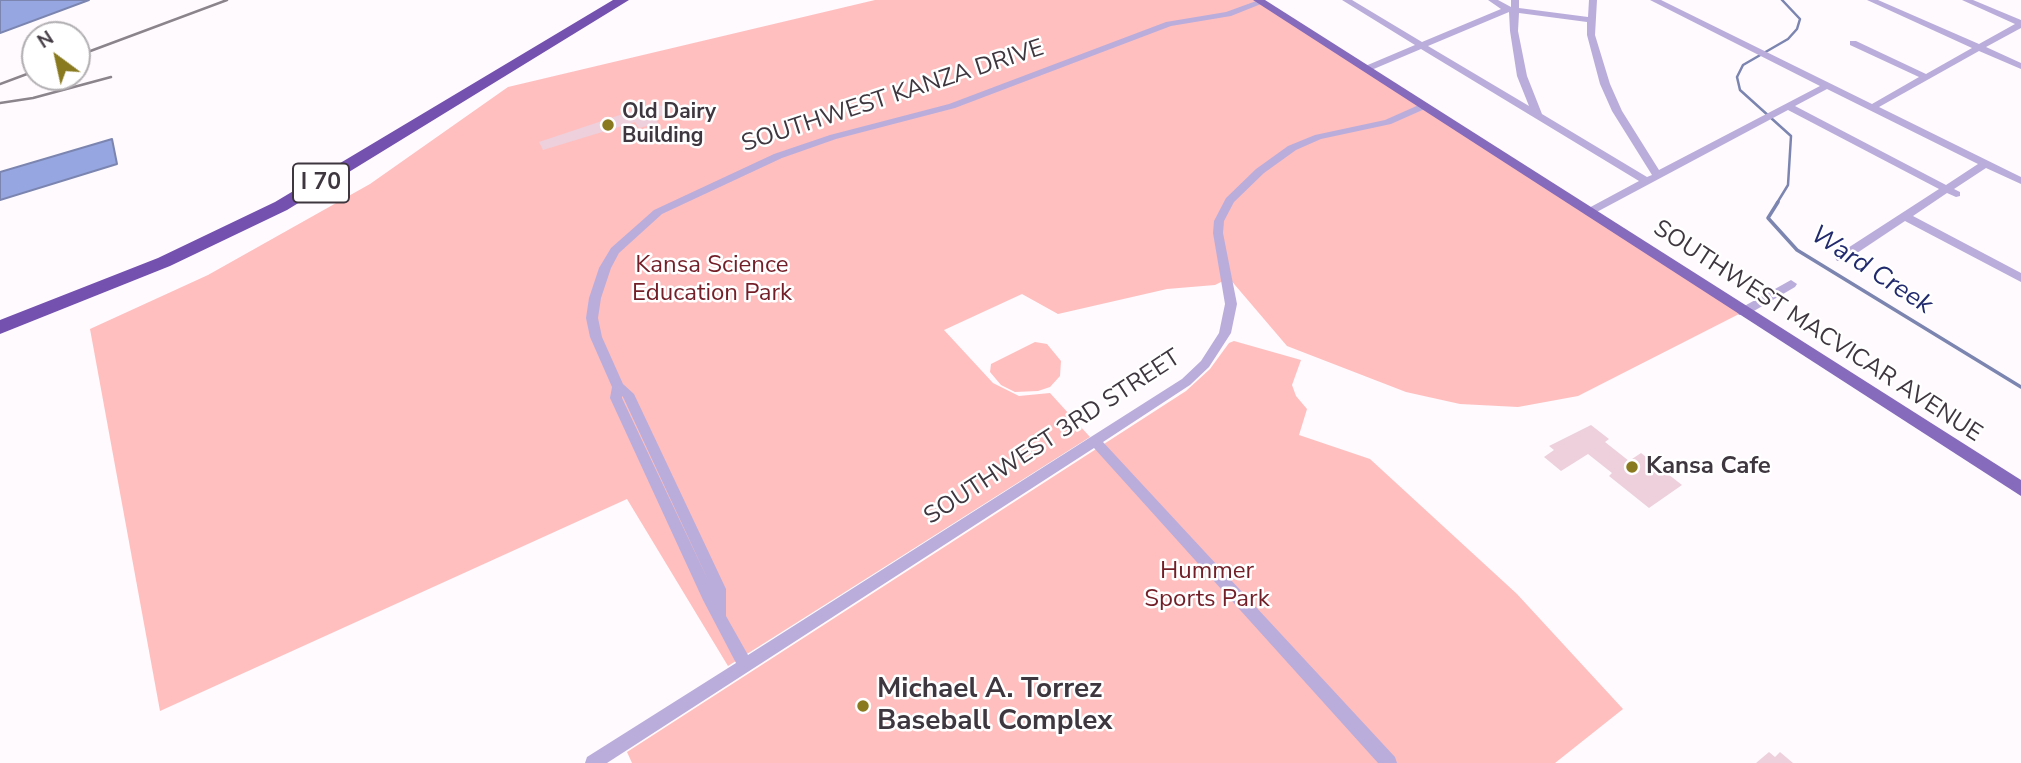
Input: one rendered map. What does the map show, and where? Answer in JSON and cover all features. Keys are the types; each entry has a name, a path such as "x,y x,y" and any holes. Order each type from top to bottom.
{"highway":[{"name":"I 70","path":"0,316 158,254 277,197 607,0"},
{"name":"I 70","path":"0,327 152,268 281,206 622,0"}],"main road":[{"name":"SOUTHWEST MACVICAR AVENUE","path":"1260,1 2021,489"}],"street":[{"path":"1346,0 1646,181"},
{"path":"1492,0 1589,20"},
{"path":"1592,0 1589,20 1594,50 1605,83 1617,111 1657,175"},
{"path":"1654,0 2021,181"},
{"path":"1874,0 2021,66"},
{"path":"1966,0 2021,24"},
{"name":"SOUTHWEST KANZA DRIVE","path":"745,665 720,613 708,596 616,398 618,387 596,337 592,318 595,298 604,268 615,251 658,212 746,169 804,147 952,106 1169,24 1228,14 1260,1"},
{"path":"1366,69 1512,6"},
{"path":"1512,6 1522,76 1538,117"},
{"path":"1873,107 2021,24"},
{"path":"1853,43 1926,78"},
{"path":"1589,212 1828,85"},
{"name":"SOUTHWEST 3RD STREET","path":"593,763 1186,382 1222,339 1231,304 1229,278 1220,250 1219,221 1230,200 1241,188 1292,148 1318,137 1388,122 1424,106"},
{"path":"1784,109 1952,191"},
{"path":"1841,258 1905,216 1952,191 1986,163"},
{"path":"1905,216 2021,278"},
{"path":"1743,312 1791,284"},
{"path":"1096,441 1389,763"}],"green space":[{"name":"Kansa Science Education Park","path":"875,0 1259,0 1743,312 1578,396 1518,407 1460,404 1406,392 1287,346 1229,278 1215,285 1167,289 1058,314 1022,294 944,330 993,383 1019,396 1050,393 1090,437 728,666 627,499 160,711 90,329 208,275 370,184 508,87"},
{"name":"Hummer Sports Park","path":"1234,341 1301,360 1292,385 1296,396 1307,409 1299,435 1370,459 1517,594 1623,709 1555,763 632,763 627,752 1186,391 1210,369 1229,343"},
{"path":"1035,342 1047,344 1061,361 1060,376 1050,387 1038,391 1015,392 1001,385 990,372 991,364"}],"water":[{"path":"0,0 89,0 32,21 21,21 21,25 0,33"},
{"path":"112,139 117,164 0,200 0,172"}],"building":[{"name":"Old Dairy Building","path":"650,105 664,106 668,113 655,118 658,123 639,128 635,122 543,150 539,142"},
{"name":"Kansa Cafe","path":"1591,425 1609,439 1605,442 1629,461 1641,453 1682,485 1649,508 1609,476 1612,473 1588,454 1561,471 1544,457 1554,450 1549,446"},
{"path":"1769,752 1775,757 1780,752 1793,763 1756,763"}],"waterway":[{"name":"Ward Creek","path":"1777,203 1788,185 1791,136 1740,90 1737,77 1743,65 1788,39 1797,29 1800,19 1782,0"},
{"name":"Ward Creek","path":"1778,202 1768,218 1797,250 2021,387"}],"railway":[{"path":"91,51 227,0"},
{"path":"0,84 21,76"},
{"path":"0,103 33,98 111,77"}],"place":[{"name":"Old Dairy Building","path":"608,125"},
{"name":"Kansa Cafe","path":"1632,467"},
{"name":"Michael A. Torrez Baseball Complex","path":"863,706"}]}
